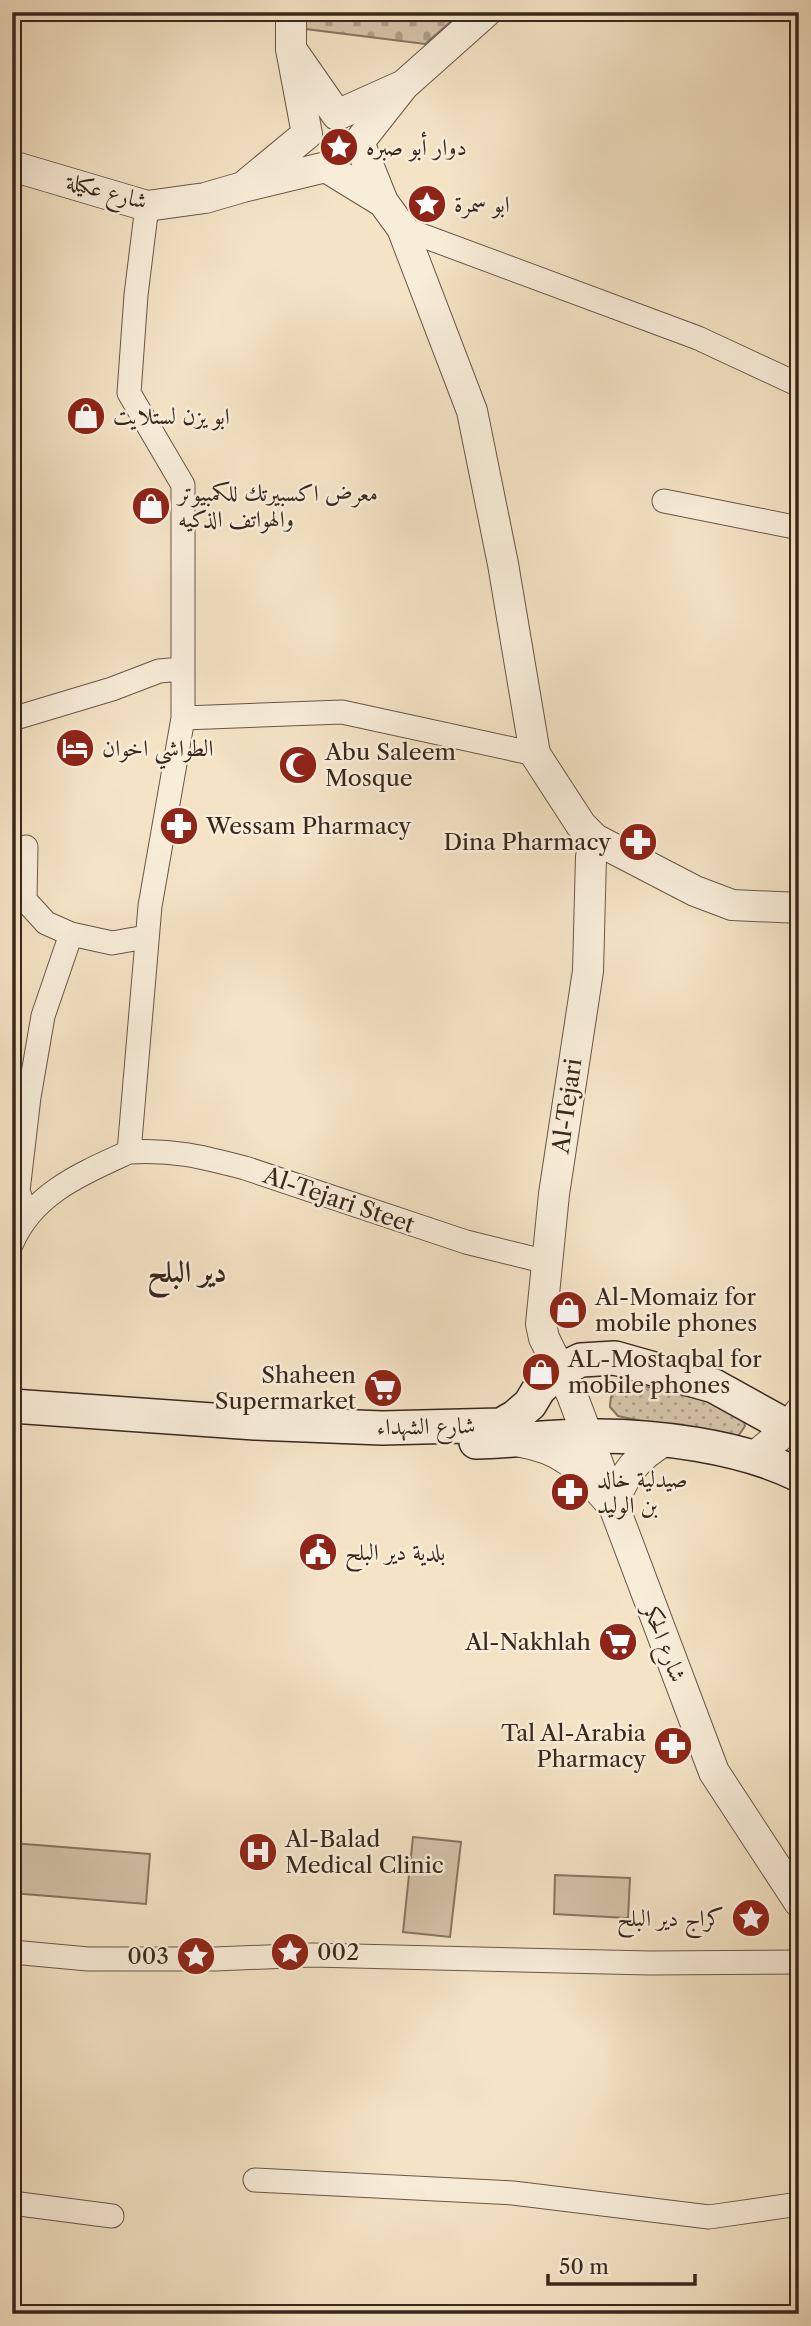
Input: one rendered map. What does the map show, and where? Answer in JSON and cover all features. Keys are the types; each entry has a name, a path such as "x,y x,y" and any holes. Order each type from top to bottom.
{"main road":[{"name":"شارع الشهداء","path":"12,1406 382,1428 501,1425 530,1404 539,1389 560,1370 581,1360 615,1358 714,1386 796,1424"},
{"name":"شارع الشهداء","path":"12,1424 335,1443 431,1444 586,1436 664,1441 754,1458 799,1475"}],"street":[{"path":"291,12 291,49 307,134 307,150 311,158 383,202"},
{"path":"326,167 343,166 351,161 359,142 404,85 486,12"},
{"path":"291,49 337,115 351,122 356,129 383,202 402,228 472,411 503,564 535,754 580,825 595,839 695,891 732,905 799,908"},
{"path":"243,187 307,134 318,119 337,115 404,85"},
{"name":"شارع عكيلة","path":"12,166 146,206 205,198 326,167"},
{"path":"12,1243 27,1216 44,1198 60,1186 129,1152 146,937 183,718 183,485 129,393 146,206"},
{"path":"402,228 698,338 799,385"},
{"path":"664,501 799,528"},
{"path":"12,719 112,689 159,671 182,669"},
{"path":"183,718 342,712 535,754"},
{"name":"Al-Tejari","path":"560,1370 544,1338 541,1324 554,1194 588,971 591,857 595,839"},
{"path":"26,847 25,900 46,923 71,934 112,943 146,937"},
{"path":"27,1216 18,1191 29,1097 43,1016 71,934"},
{"name":"Al-Tejari Steet","path":"129,1152 160,1150 220,1162 466,1242 547,1262"},
{"name":"شارع الحكر","path":"560,1370 572,1395 714,1772 799,1902"},
{"path":"754,1458 796,1424"},
{"path":"513,1441 552,1450 577,1465 612,1505 635,1462 664,1441"},
{"path":"12,1952 88,1959 312,1955 650,1963 799,1962"},
{"path":"255,2180 513,2193 709,2217 799,2204"},
{"path":"12,2203 112,2216"}],"green space":[{"path":"305,12 462,12 425,44 306,29"},
{"path":"626,1382 735,1407 742,1414 745,1426 739,1435 728,1439 618,1416 610,1407 611,1398 616,1389"},
{"path":"413,1837 461,1842 450,1937 403,1932"},
{"path":"12,1843 150,1854 146,1904 12,1893"},
{"path":"555,1875 630,1878 628,1918 554,1914"}],"place":[{"name":"دوار أبو صبره","path":"339,147"},
{"name":"ابو سمرة","path":"427,204"},
{"name":"ابو يزن لستلايت","path":"86,416"},
{"name":"معرض اكسبيرتك للكمبيوتر والهواتف الذكيه","path":"151,506"},
{"name":"الطواشي اخوان","path":"75,748"},
{"name":"Abu Saleem Mosque","path":"298,765"},
{"name":"Wessam Pharmacy","path":"179,826"},
{"name":"Dina Pharmacy","path":"638,842"},
{"name":"Al-Momaiz for mobile phones","path":"568,1310"},
{"name":"AL-Mostaqbal for mobile phones","path":"541,1372"},
{"name":"Shaheen Supermarket","path":"383,1388"},
{"name":"صيدلية خالد بن الوليد","path":"570,1492"},
{"name":"بلدية دير البلح","path":"318,1552"},
{"name":"Al-Nakhlah","path":"618,1642"},
{"name":"Tal Al-Arabia Pharmacy","path":"673,1746"},
{"name":"Al-Balad Medical Clinic","path":"258,1852"},
{"name":"كراج دير البلح","path":"751,1918"},
{"name":"002","path":"290,1952"},
{"name":"003","path":"196,1956"}],"district":[{"name":"دير البلح","path":"187,1272"}]}
